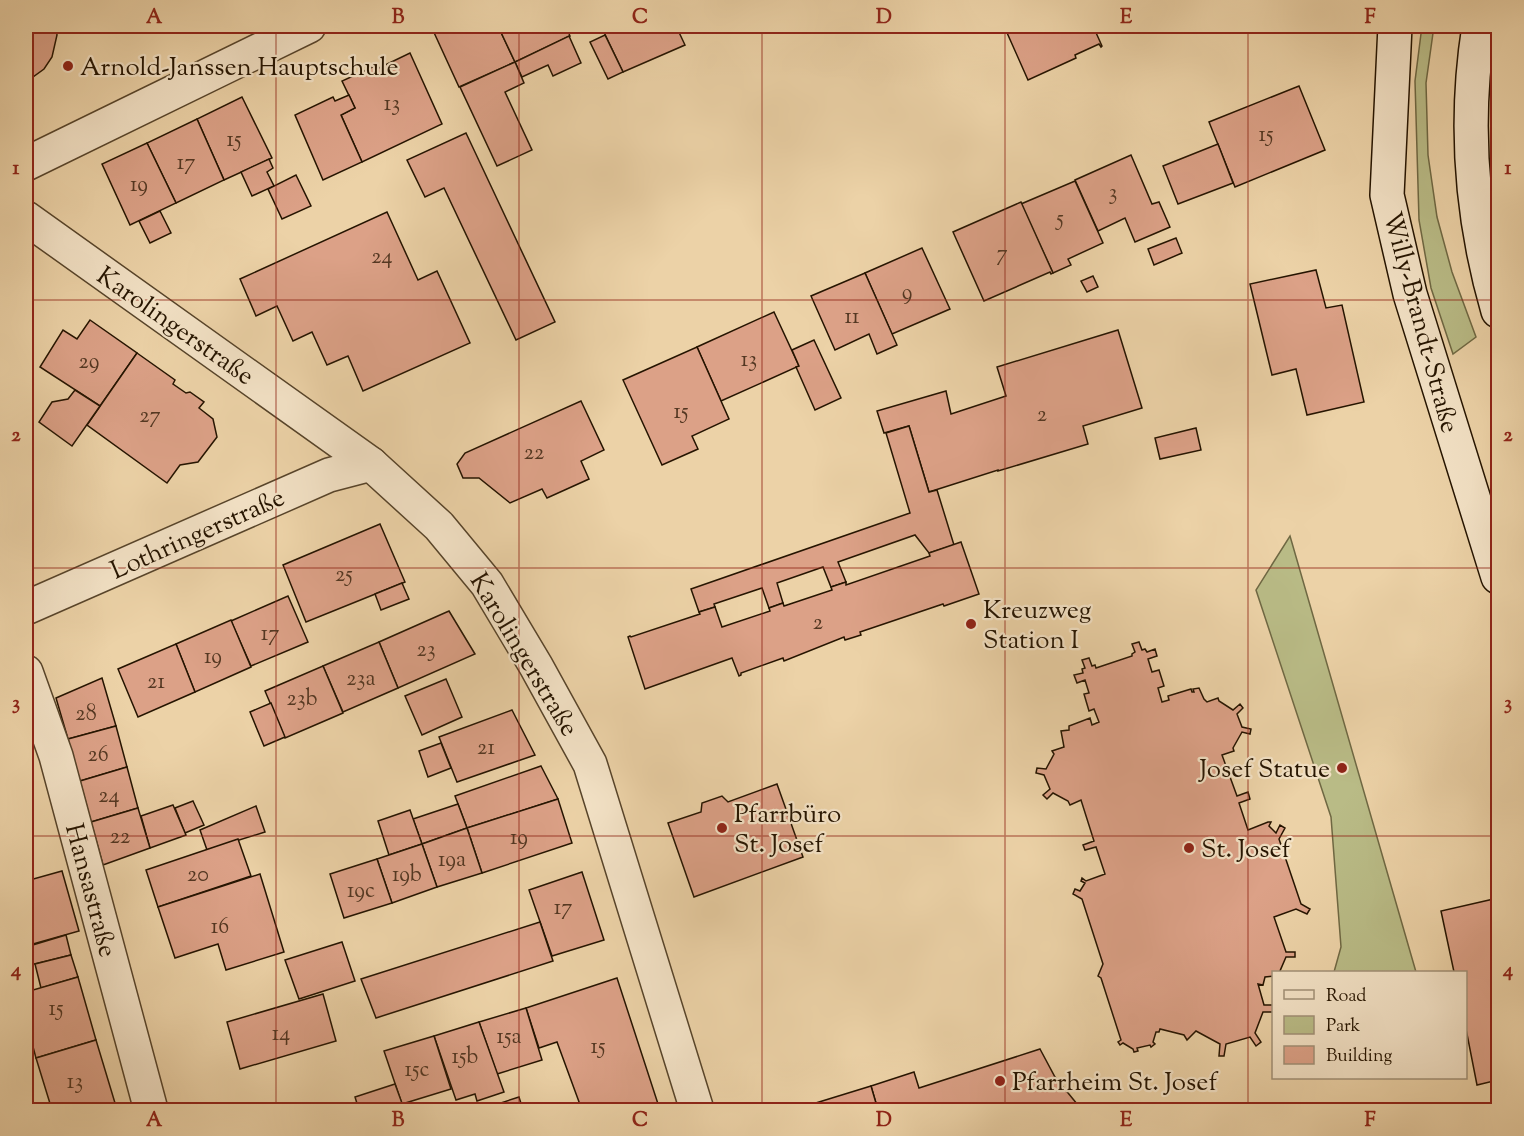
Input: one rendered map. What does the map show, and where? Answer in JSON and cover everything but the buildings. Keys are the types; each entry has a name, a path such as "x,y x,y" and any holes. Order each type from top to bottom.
{"street":[{"path":"26,164 309,26"},
{"name":"Willy-Brandt-Straße","path":"1395,26 1388,195 1410,294 1498,577"},
{"path":"1479,26 1473,63 1470,141 1487,273 1498,311"},
{"name":"Karolingerstraße","path":"26,218 371,464 439,526 487,584 536,666 590,764 697,1110"},
{"name":"Lothringerstraße","path":"26,608 329,475 371,464"},
{"name":"Hansastraße","path":"26,672 56,756 151,1110"}],"green space":[{"path":"1422,26 1434,26 1426,83 1428,155 1437,217 1452,272 1476,337 1453,354 1431,288 1419,220 1415,81"},
{"path":"1290,536 1416,971 1334,971 1341,947 1331,817 1256,590"}],"place":[{"name":"Arnold-Janssen Hauptschule","path":"68,66"},
{"name":"Kreuzweg Station I","path":"971,624"},
{"name":"Josef Statue","path":"1342,768"},
{"name":"Pfarrbüro St. Josef","path":"722,828"},
{"name":"St. Josef","path":"1189,848"},
{"name":"Pfarrheim St. Josef","path":"1000,1081"}]}
